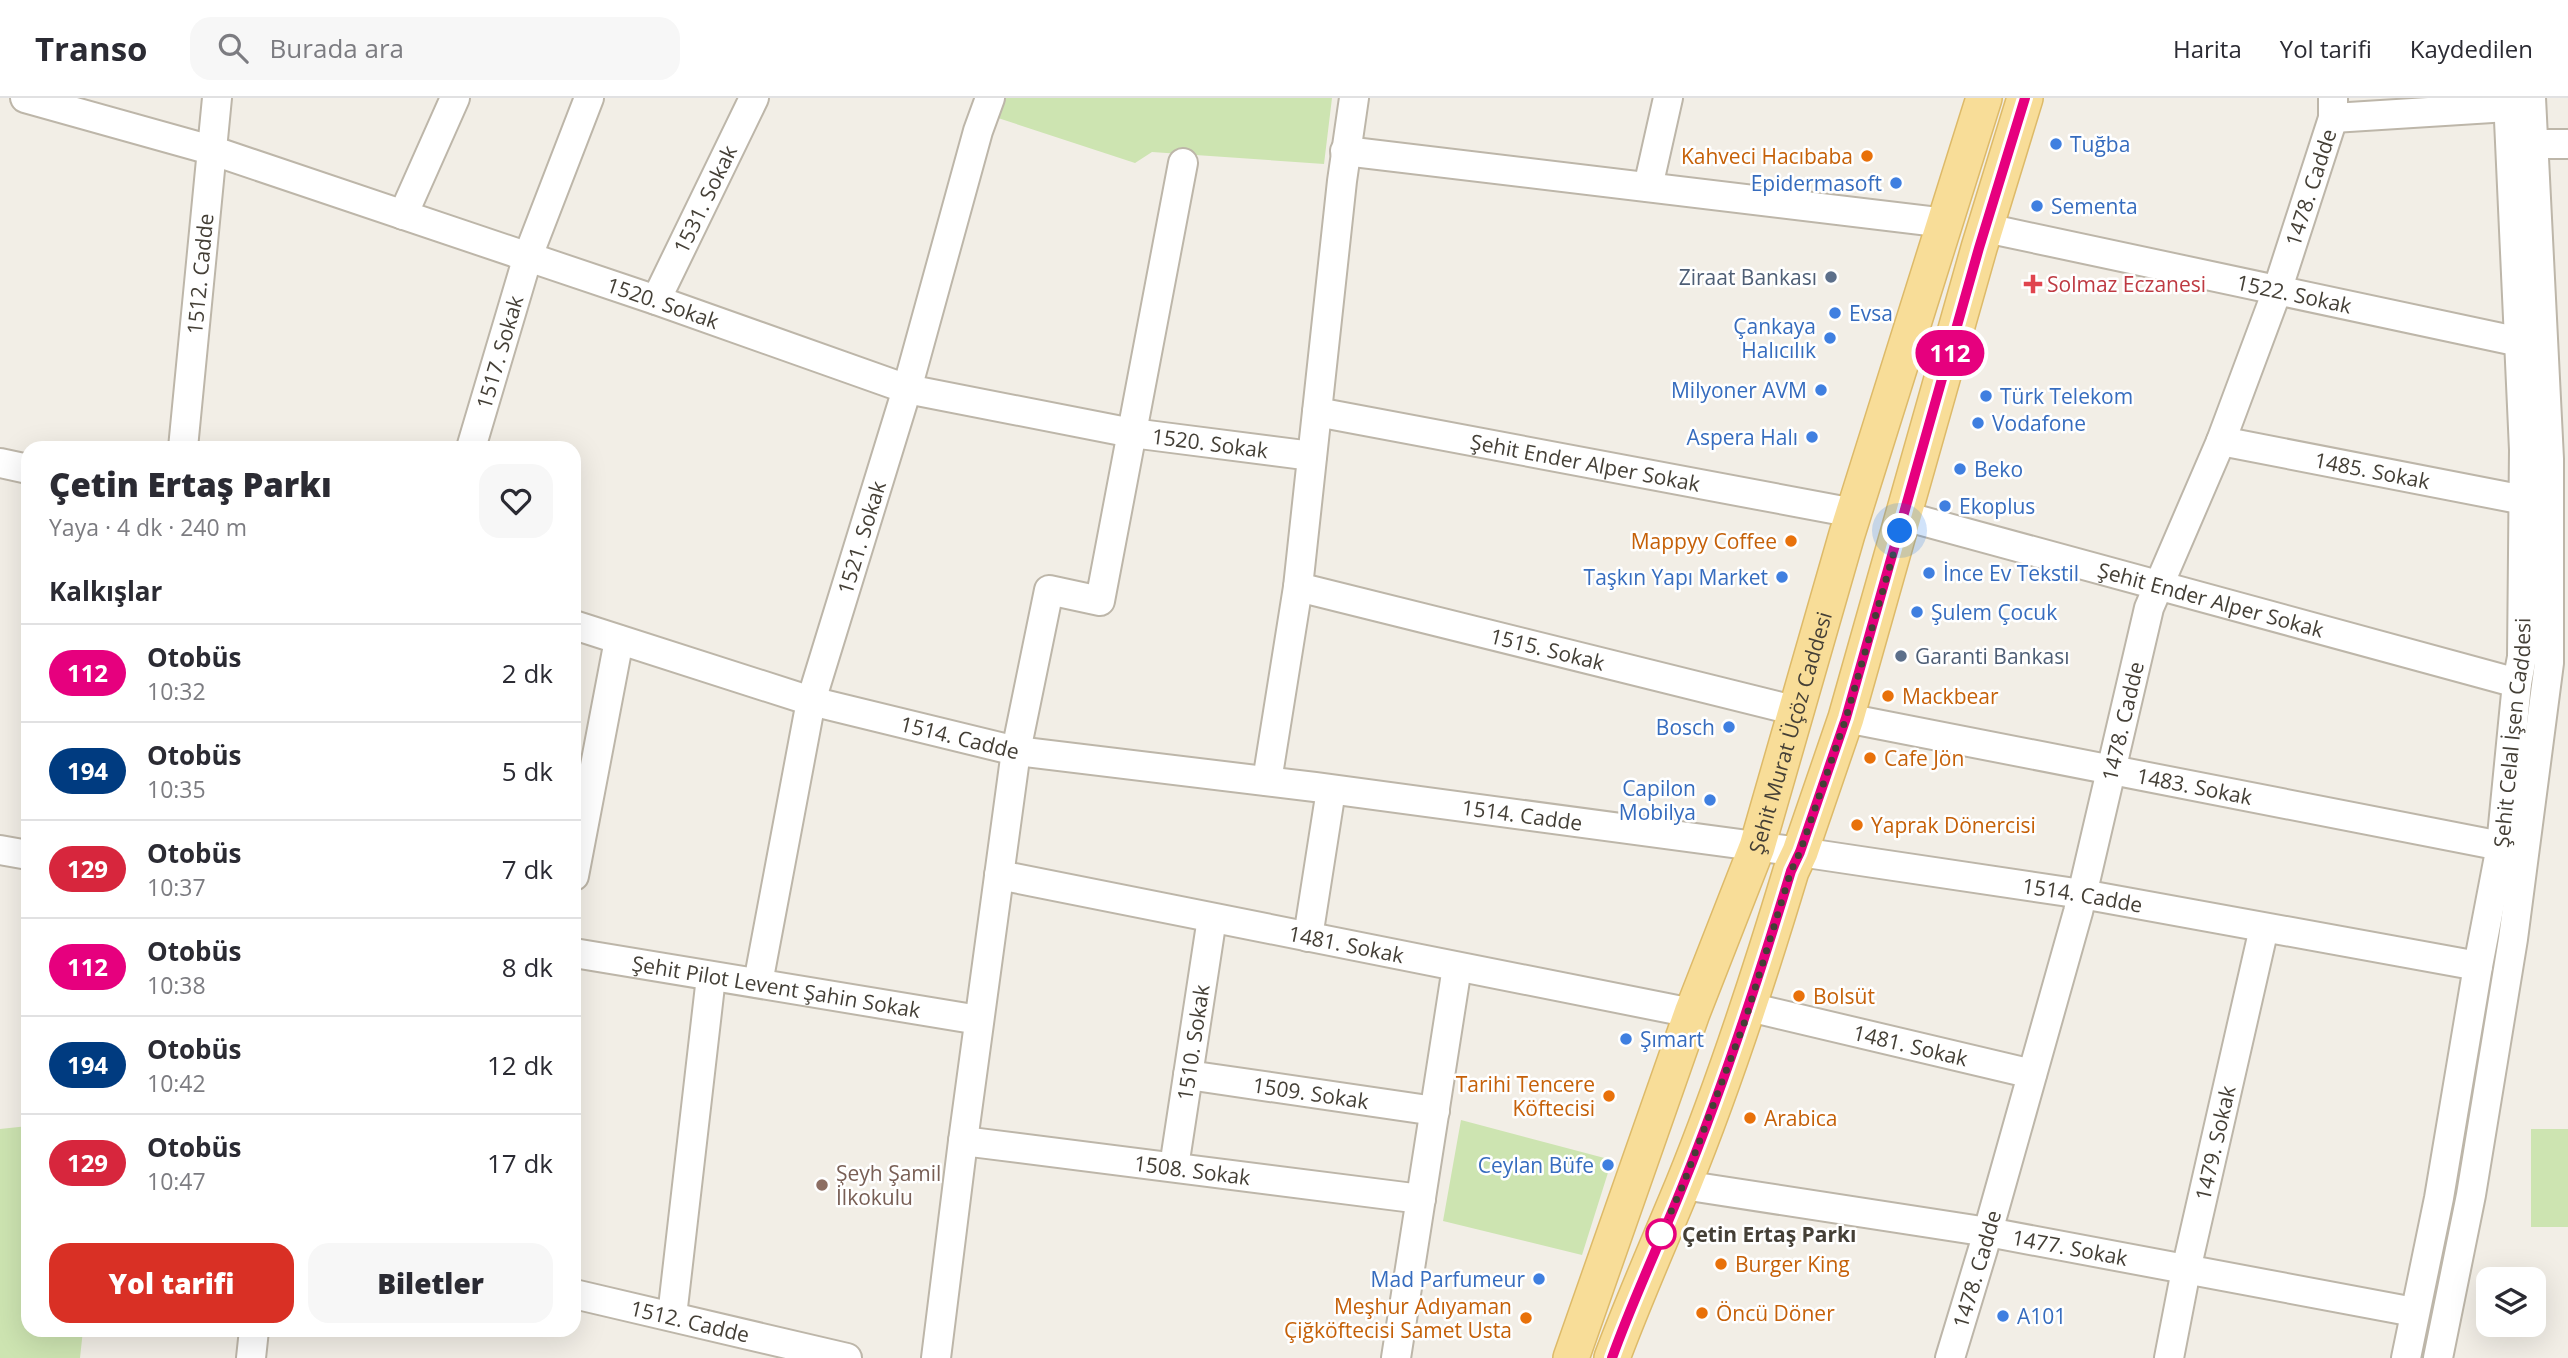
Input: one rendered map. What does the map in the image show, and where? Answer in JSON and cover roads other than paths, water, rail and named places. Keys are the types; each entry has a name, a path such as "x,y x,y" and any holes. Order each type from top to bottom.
{"main road":[{"name":"Şehit Murat Üçöz Caddesi","path":"1571,1358 1692,1013 1757,847 1854,513 1984,98"},
{"name":"Şehit Murat Üçöz Caddesi","path":"1612,1358 1637,1289 1683,1185 1749,1007 1791,871 1846,718 2025,98"}],"street":[{"name":"1520. Sokak","path":"24,98 211,150 528,256 907,389 1132,433 1312,456"},
{"name":"1512. Cadde","path":"184,441 217,98"},
{"path":"403,215 455,98"},
{"name":"1517. Sokak","path":"473,441 528,256 589,98"},
{"name":"1531. Sokak","path":"656,300 754,98"},
{"name":"1521. Sokak","path":"758,983 811,701 907,389 978,131 990,98"},
{"path":"1268,782 1298,587 1345,151 1354,98"},
{"path":"1648,187 1668,98"},
{"path":"2333,108 2516,101"},
{"name":"Şehit Celal İşen Caddesi","path":"2406,1358 2439,1198 2501,846 2539,662 2559,610 2534,145 2516,101"},
{"name":"Şehit Celal İşen Caddesi","path":"2438,1358 2471,1195 2511,952 2539,662 2522,613 2524,450 2516,101"},
{"name":"1478. Cadde","path":"1950,1358 2082,894 2149,608 2221,440 2277,291 2333,108"},
{"path":"2534,145 2568,144"},
{"path":"1345,151 1946,223"},
{"path":"936,1358 1017,751 1049,590 1100,601 1183,163"},
{"name":"1522. Sokak","path":"1986,228 2520,342"},
{"name":"Şehit Ender Alper Sokak","path":"1317,412 1854,513"},
{"name":"1485. Sokak","path":"2221,440 2524,500"},
{"path":"0,463 21,468"},
{"name":"Şehit Ender Alper Sokak","path":"1904,516 2157,585 2539,662"},
{"name":"1515. Sokak","path":"1298,587 1797,711"},
{"path":"2522,613 2559,610"},
{"name":"1514. Cadde","path":"581,627 811,701 1017,751 1800,852 2082,894 2478,966"},
{"path":"581,839 619,640"},
{"name":"1483. Sokak","path":"1846,718 2501,846"},
{"path":"1308,937 1331,790"},
{"path":"0,850 21,854"},
{"name":"1481. Sokak","path":"999,875 1692,1013"},
{"name":"1510. Sokak","path":"1174,1167 1212,918"},
{"name":"1479. Sokak","path":"2169,1358 2186,1270 2264,928"},
{"name":"Şehit Pilot Levent Şahin Sokak","path":"581,954 979,1020"},
{"path":"1396,1358 1457,967"},
{"path":"671,1316 711,977"},
{"name":"1481. Sokak","path":"1749,1007 2032,1074"},
{"name":"1509. Sokak","path":"1188,1075 1434,1111"},
{"name":"1508. Sokak","path":"963,1141 1421,1199"},
{"name":"1477. Sokak","path":"1683,1185 1987,1232 2414,1312"},
{"name":"1512. Cadde","path":"581,1296 671,1316 782,1351 847,1358"},
{"path":"251,1358 253,1337"}],"place":[{"name":"Tuğba","path":"2056,144"},
{"name":"Kahveci Hacıbaba","path":"1867,156"},
{"name":"Epidermasoft","path":"1896,183"},
{"name":"Sementa","path":"2037,206"},
{"name":"Ziraat Bankası","path":"1831,277"},
{"name":"Solmaz Eczanesi","path":"2033,284"},
{"name":"Evsa","path":"1835,313"},
{"name":"Çankaya Halıcılık","path":"1830,338"},
{"name":"Milyoner AVM","path":"1821,390"},
{"name":"Türk Telekom","path":"1986,396"},
{"name":"Vodafone","path":"1978,423"},
{"name":"Aspera Halı","path":"1812,437"},
{"name":"Beko","path":"1960,469"},
{"name":"Ekoplus","path":"1945,506"},
{"name":"Mappyy Coffee","path":"1791,541"},
{"name":"İnce Ev Tekstil","path":"1929,573"},
{"name":"Taşkın Yapı Market","path":"1782,577"},
{"name":"Şulem Çocuk","path":"1917,612"},
{"name":"Garanti Bankası","path":"1901,656"},
{"name":"Mackbear","path":"1888,696"},
{"name":"Bosch","path":"1729,727"},
{"name":"Cafe Jön","path":"1870,758"},
{"name":"Capilon Mobilya","path":"1710,800"},
{"name":"Yaprak Dönercisi","path":"1857,825"},
{"name":"Bolsüt","path":"1799,996"},
{"name":"Şımart","path":"1626,1039"},
{"name":"Tarihi Tencere Köftecisi","path":"1609,1096"},
{"name":"Arabica","path":"1750,1118"},
{"name":"Ceylan Büfe","path":"1608,1165"},
{"name":"Şeyh Şamil İlkokulu","path":"822,1185"},
{"name":"Çetin Ertaş Parkı","path":"1661,1234"},
{"name":"Burger King","path":"1721,1264"},
{"name":"Mad Parfumeur","path":"1539,1279"},
{"name":"Öncü Döner","path":"1702,1313"},
{"name":"A101","path":"2003,1316"},
{"name":"Meşhur Adıyaman Çiğköftecisi Samet Usta","path":"1526,1318"}]}
